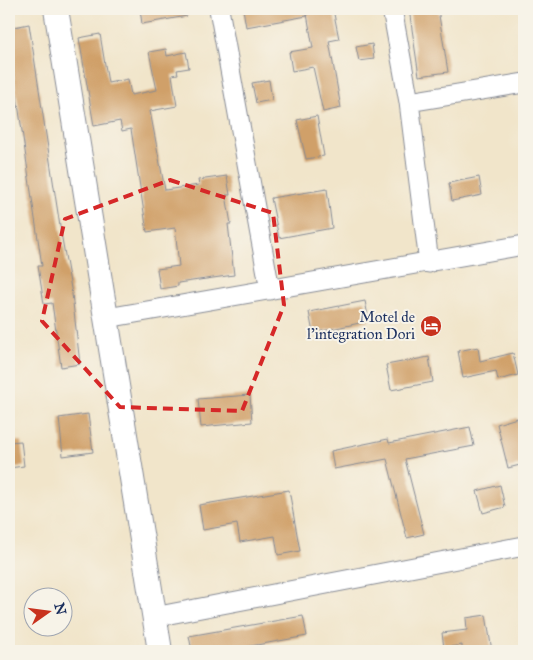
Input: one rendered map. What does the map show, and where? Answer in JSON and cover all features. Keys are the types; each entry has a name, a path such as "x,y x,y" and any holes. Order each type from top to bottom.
{"street":[{"path":"56,9 160,651"},
{"path":"219,9 270,290"},
{"path":"392,9 409,102 428,263"},
{"path":"409,102 524,83"},
{"path":"107,318 524,245"},
{"path":"154,617 524,546"}],"highlighted area":[{"path":"170,180 273,213 284,305 242,411 120,407 42,321 65,219"}],"building":[{"path":"140,9 186,9 187,16 142,24"},
{"path":"243,9 333,9 339,39 329,41 341,108 323,112 313,67 292,71 289,52 313,48 307,14 307,16 246,27"},
{"path":"409,9 438,9 448,72 419,76"},
{"path":"29,24 72,294 80,364 61,367 52,303 44,304 38,266 42,266 9,43 9,28"},
{"path":"100,34 108,83 128,79 131,95 157,90 149,52 166,49 167,56 186,52 189,68 177,70 178,74 172,75 177,106 150,111 165,190 199,185 198,180 227,176 230,195 226,195 231,224 228,224 234,275 178,283 178,286 160,289 157,269 179,266 175,228 147,232 131,129 122,131 120,121 94,126 79,38"},
{"path":"372,44 374,59 359,61 356,47"},
{"path":"269,80 272,100 256,103 252,83"},
{"path":"317,116 324,156 306,159 297,120"},
{"path":"479,177 482,195 452,201 449,183"},
{"path":"327,189 332,228 279,238 271,198"},
{"path":"365,301 369,321 313,333 309,312"},
{"path":"478,347 480,361 513,353 518,375 498,380 496,371 463,378 458,351"},
{"path":"429,357 433,382 391,390 386,365"},
{"path":"250,395 252,422 201,427 198,399"},
{"path":"88,414 93,452 63,456 59,418"},
{"path":"517,418 524,446 524,464 508,468 497,424"},
{"path":"470,427 474,446 405,459 424,534 407,538 387,459 334,469 331,451 388,439 389,443"},
{"path":"21,441 24,466 9,468 9,442"},
{"path":"500,485 505,507 483,513 477,491"},
{"path":"289,490 300,551 278,555 275,536 240,542 237,524 203,530 199,505"},
{"path":"486,615 492,651 462,651 462,645 444,648 442,633 467,630 466,618"},
{"path":"303,616 307,636 223,651 192,651 189,636"}],"place":[{"name":"Motel de l'integration Dori","path":"431,326"}]}
